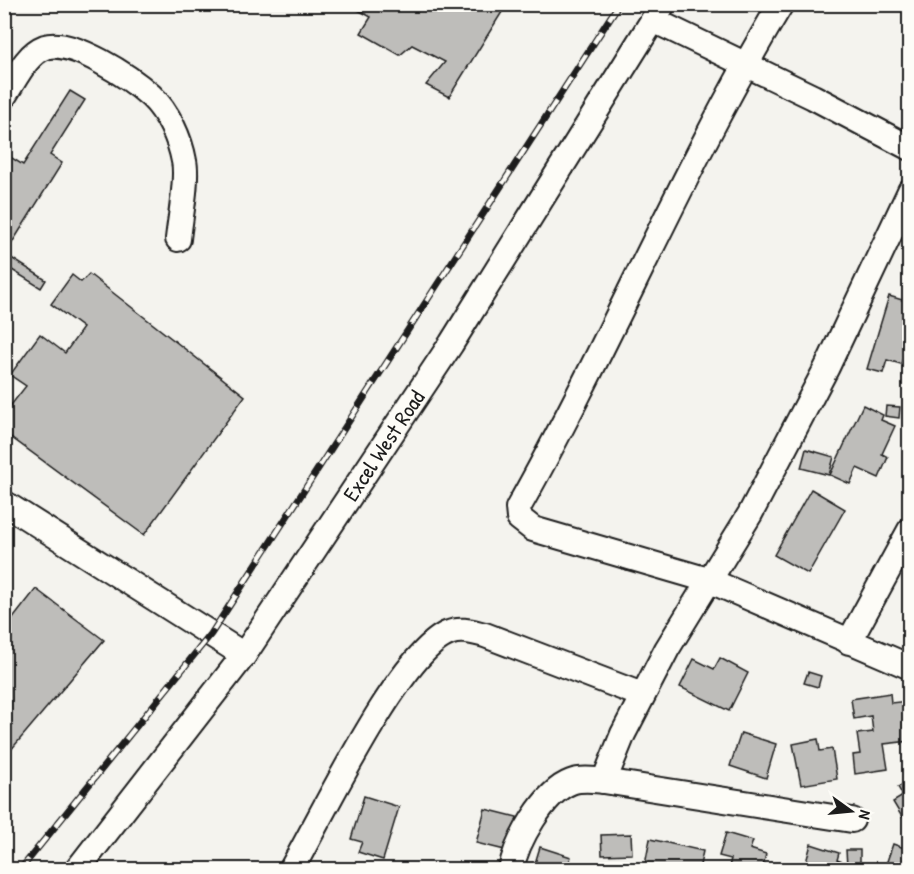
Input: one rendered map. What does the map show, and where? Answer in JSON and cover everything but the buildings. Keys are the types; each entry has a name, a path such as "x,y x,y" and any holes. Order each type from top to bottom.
{"street":[{"path":"781,4 745,65 649,249 554,444 518,508 519,518 533,529 708,580 909,667"},
{"path":"658,12 745,65 909,148"},
{"name":"Excel West Road","path":"77,870 244,655 438,364 658,12"},
{"path":"4,96 31,56 46,47 69,47 94,58 152,97 173,127 185,163 178,239"},
{"path":"604,781 642,695 708,580 750,514 806,408 909,191"},
{"path":"9,515 244,655"},
{"path":"849,642 909,530"},
{"path":"291,870 355,753 389,697 420,656 448,633 463,630 485,635 642,695"},
{"path":"511,870 528,826 560,788 574,781 604,781 852,820"}],"railway":[{"path":"20,870 211,634 619,4"}]}
